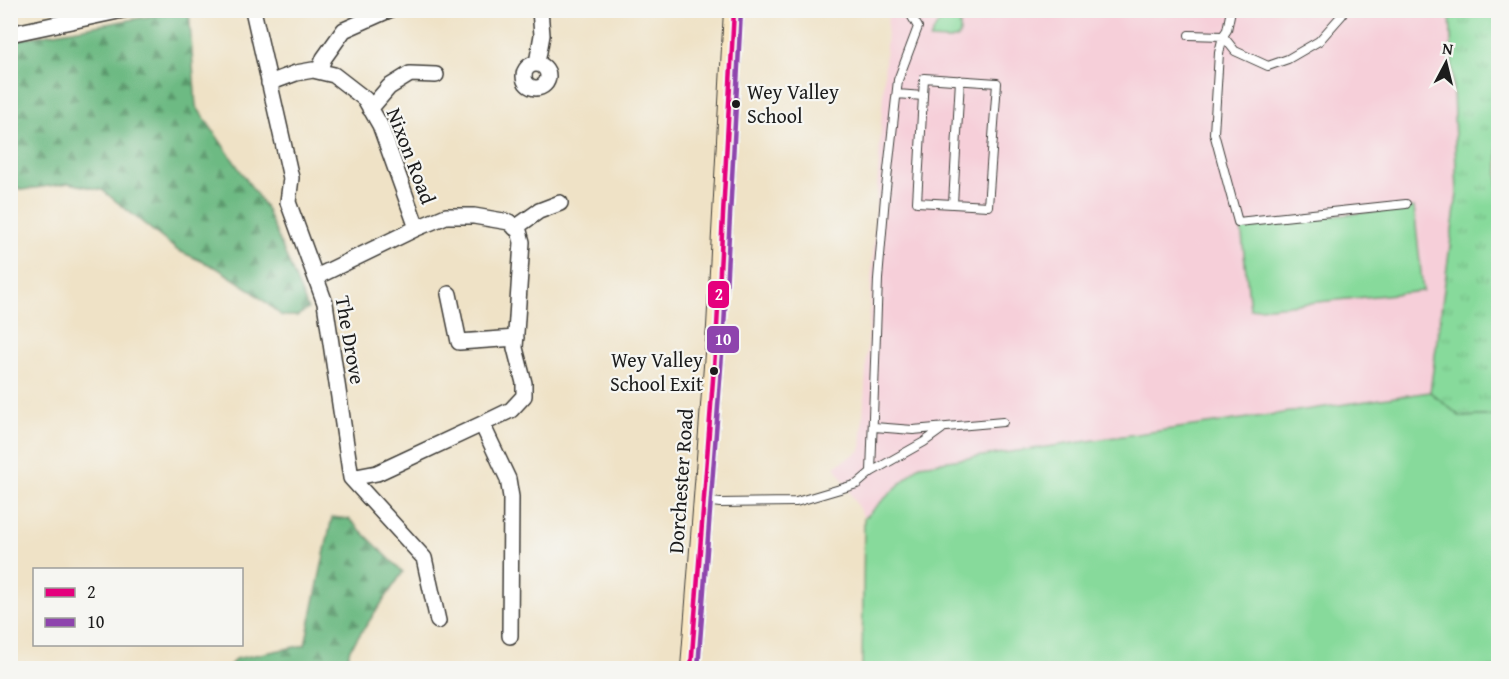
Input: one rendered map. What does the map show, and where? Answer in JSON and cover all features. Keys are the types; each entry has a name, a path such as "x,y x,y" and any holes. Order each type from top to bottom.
{"main road":[{"name":"Dorchester Road","path":"691,669 717,327 734,10"}],"street":[{"path":"10,34 123,10"},
{"name":"The Drove","path":"253,10 291,178 288,202 325,303 351,478"},
{"path":"269,83 296,73 319,71 324,58 344,30 388,10"},
{"path":"537,63 542,35 540,10"},
{"name":"Nixon Road","path":"319,71 334,75 365,99 380,125 417,228"},
{"path":"370,109 389,87 410,74 436,75"},
{"path":"515,228 539,211 560,203"},
{"path":"316,277 446,216 474,216 509,222 519,231 522,242 515,348 524,383 524,396 511,410 482,424 377,473 351,478"},
{"path":"449,294 459,342 516,338"},
{"path":"482,424 508,479 511,497 510,636"},
{"path":"351,478 424,558 438,621"}],"lane":[{"path":"872,472 878,279 898,80 918,27 909,10"},
{"path":"1231,10 1219,53 1214,133 1238,222 1407,204"},
{"path":"1189,35 1223,36 1235,51 1268,66 1288,59 1319,41 1344,10"},
{"path":"924,78 960,80 997,83 988,206 917,202 924,78"},
{"path":"953,204 960,80"},
{"path":"897,94 923,96"},
{"path":"874,427 913,430 1003,422"},
{"path":"704,501 720,503 796,502 857,484 872,472 944,428"}],"shaded area":[{"path":"826,11 1450,11 1457,194 1430,392 920,465 864,518 835,466 861,450 888,14"}],"green space":[{"path":"189,11 196,106 266,208 308,309 297,316 282,316 248,288 217,268 177,250 102,190 69,183 22,190 11,185 10,41"},
{"path":"1450,11 1498,11 1498,415 1461,417 1430,392 1457,194"},
{"path":"950,14 960,22 958,38 930,39 937,25"},
{"path":"1414,207 1423,291 1250,309 1241,226"},
{"path":"1430,392 1461,417 1498,415 1498,668 862,668 864,518 920,465"},
{"path":"332,517 349,519 403,572 350,649 345,668 228,668 235,659 305,645"}],"transit line":[{"name":"2","path":"691,668 717,327 734,10"},
{"name":"10","path":"698,668 724,328 741,10"}],"place":[{"name":"Wey Valley School","path":"736,104"},
{"name":"Wey Valley School Exit","path":"714,371"}]}
